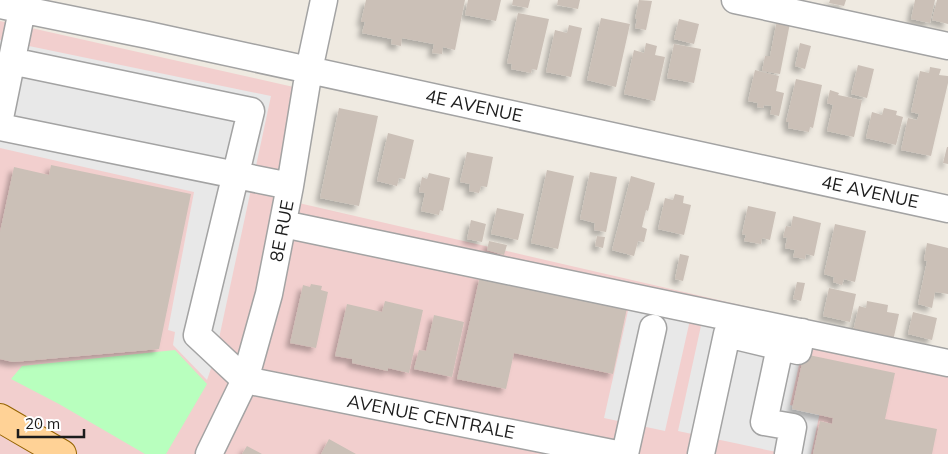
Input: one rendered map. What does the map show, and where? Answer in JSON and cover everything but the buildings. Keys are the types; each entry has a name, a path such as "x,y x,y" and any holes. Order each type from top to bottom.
{"main road":[{"path":"0,418 62,454"}],"street":[{"name":"8E RUE","path":"210,454 245,380 270,294 309,70 324,0"},
{"path":"735,0 948,46"},
{"name":"4E AVENUE","path":"11,8 309,70 948,209"},
{"path":"0,118 11,61 11,8"},
{"path":"11,61 251,111 197,335 245,380"},
{"path":"0,126 290,186"},
{"path":"283,224 948,363"},
{"path":"625,454 653,328"},
{"path":"701,454 727,334 798,351 802,332"},
{"path":"780,347 764,422 793,427 788,454"},
{"name":"AVENUE CENTRALE","path":"245,380 617,454"}],"shaded area":[{"path":"0,21 298,88 277,198 948,353 948,454 0,454"},
{"path":"0,40 271,96 215,357 207,380 173,345 175,332 168,330 194,192 0,148"},
{"path":"629,306 690,320 665,431 604,418"},
{"path":"702,321 804,343 790,405 820,412 811,454 786,454 678,431"}],"green space":[{"path":"175,350 207,384 166,454 145,454 59,404 11,379 22,366"}]}
